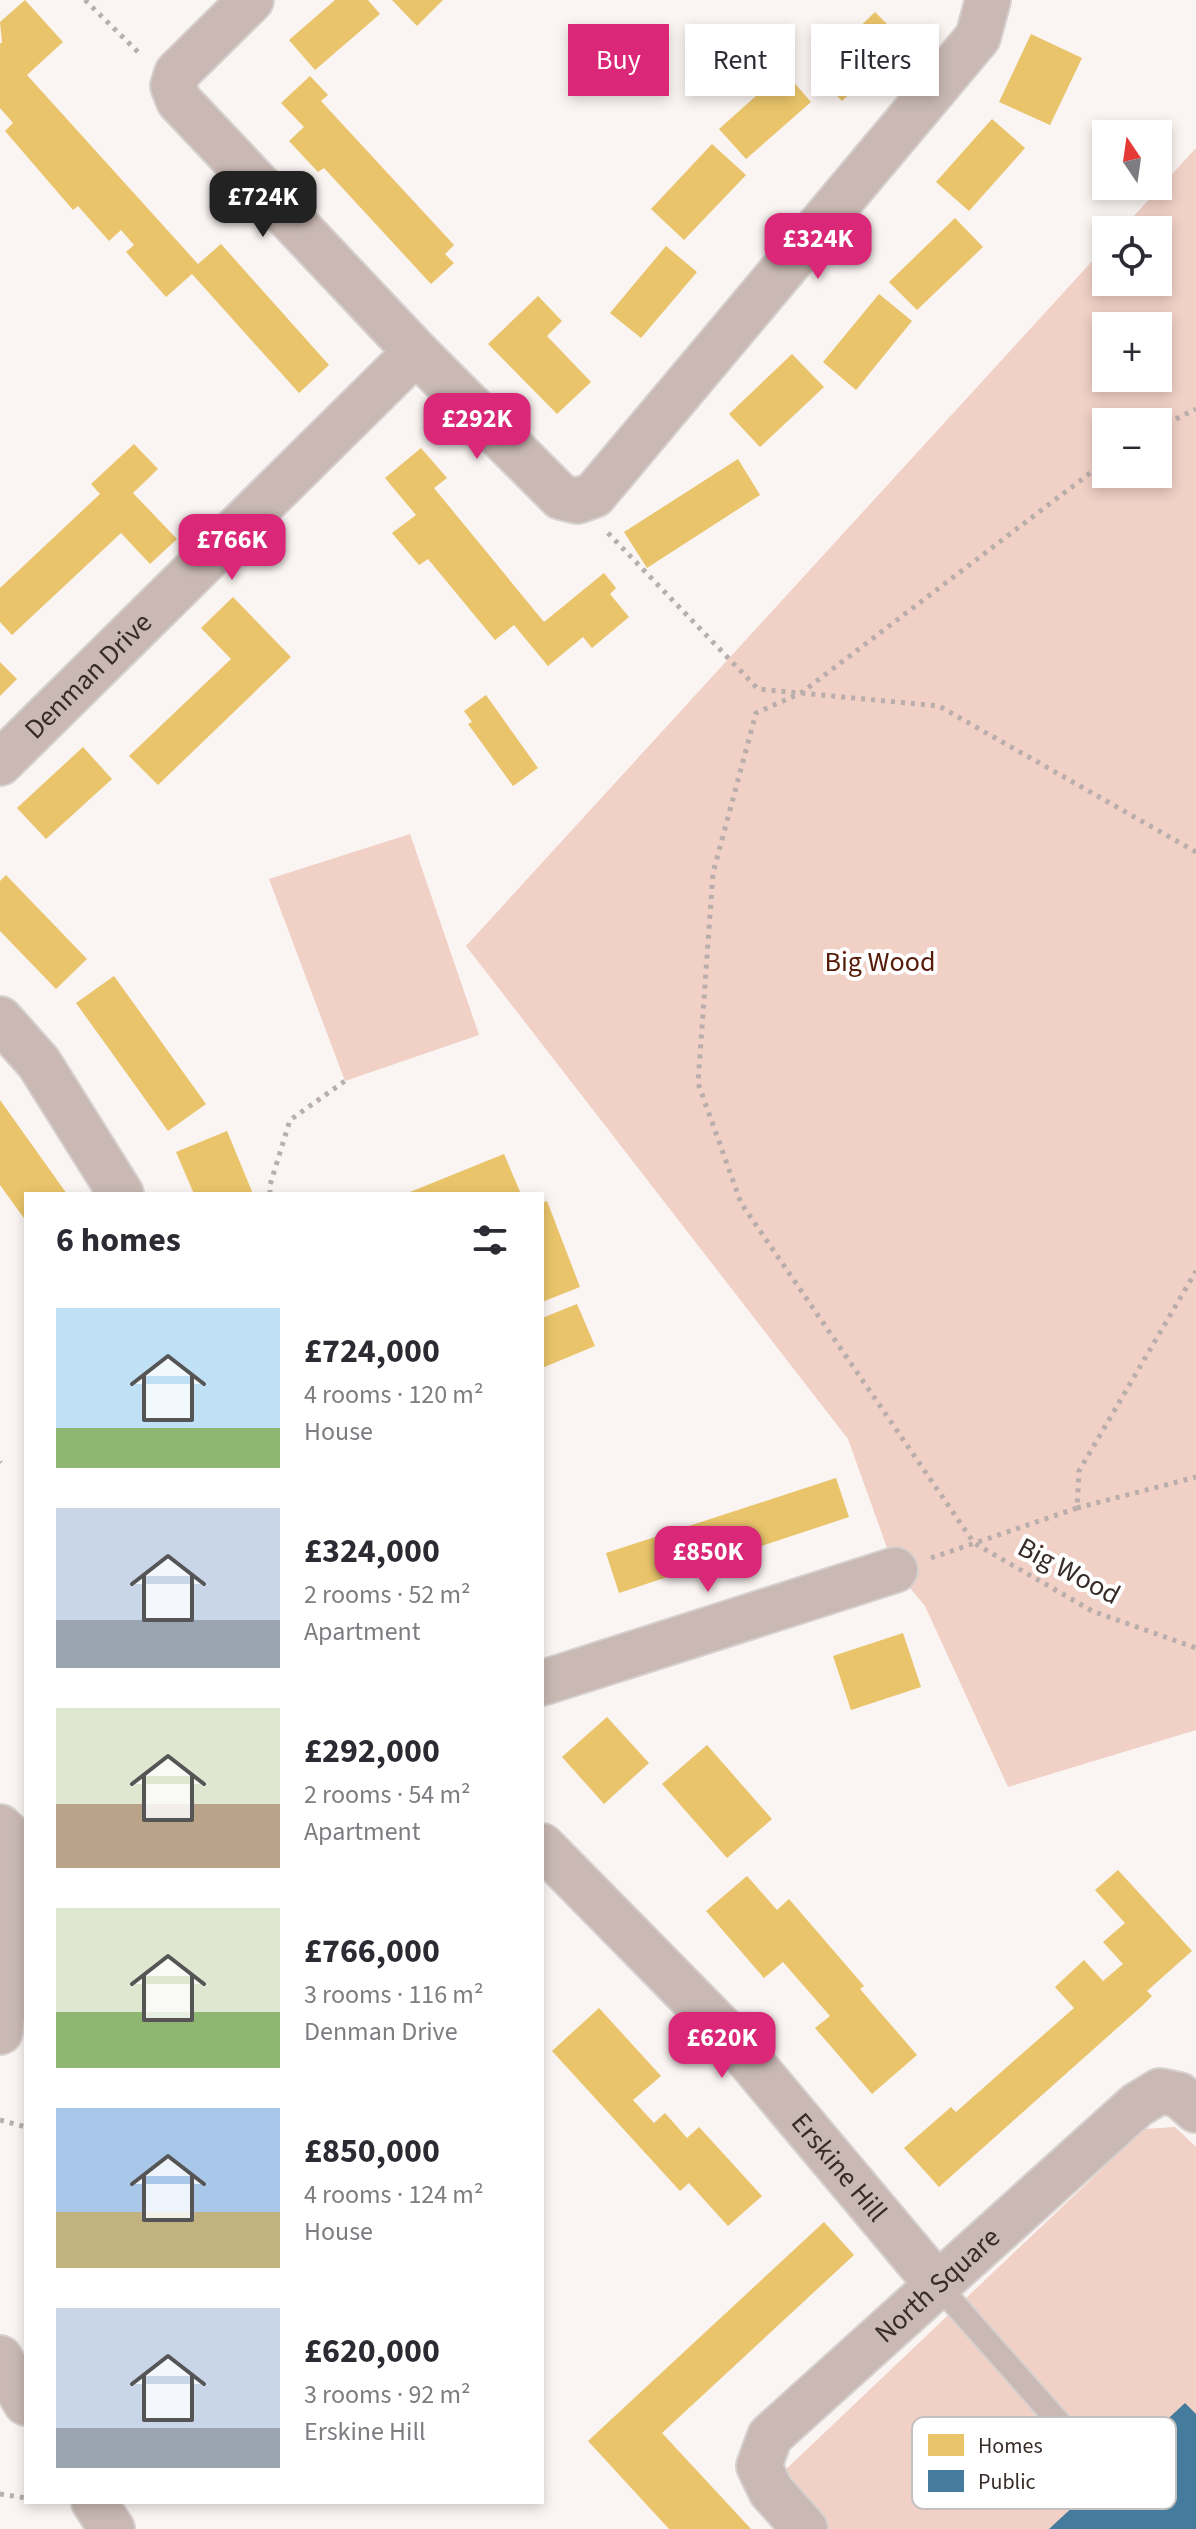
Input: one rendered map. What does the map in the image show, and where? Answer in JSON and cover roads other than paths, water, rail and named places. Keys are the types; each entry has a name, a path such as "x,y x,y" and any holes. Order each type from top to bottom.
{"street":[{"path":"251,0 177,73 173,86 179,101 416,352 561,497 577,501 594,495 978,37 988,0"},
{"name":"Denman Drive","path":"0,763 416,352"},
{"path":"0,1019 39,1063 120,1192"},
{"path":"544,1682 895,1570"},
{"path":"0,2032 12,1845"},
{"name":"Erskine Hill","path":"544,1848 729,2036 937,2284"},
{"name":"North Square","path":"805,2529 771,2491 759,2466 770,2436 1137,2105 1160,2091 1179,2095 1196,2110"},
{"path":"0,2358 24,2400"},
{"path":"95,2504 112,2529"}],"lane":[{"path":"937,2284 1054,2417"}],"park label":[{"name":"Big Wood","path":"880,962"}]}
